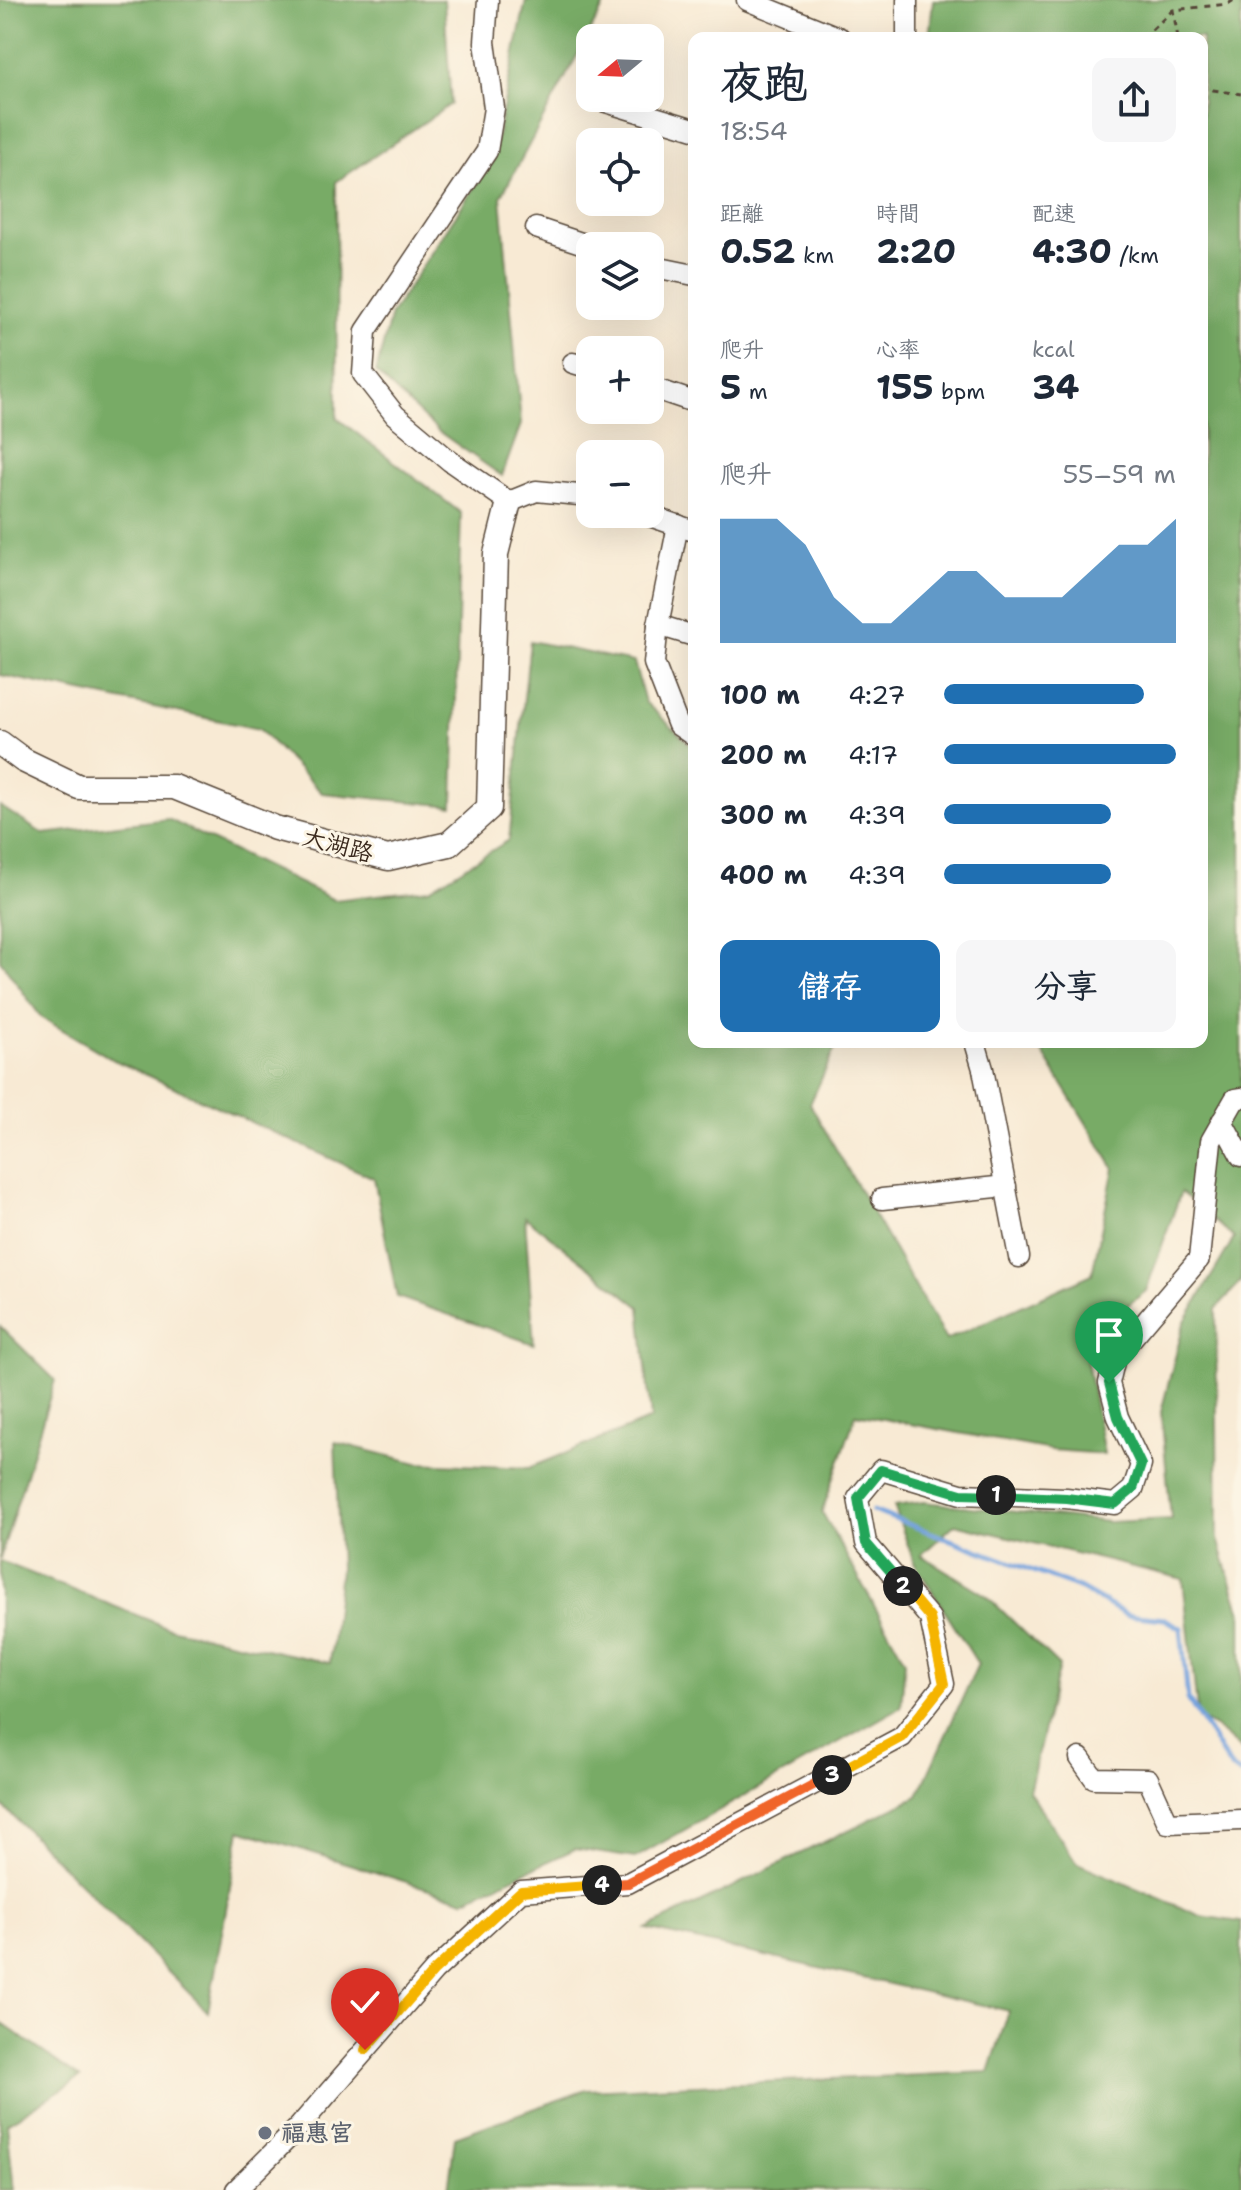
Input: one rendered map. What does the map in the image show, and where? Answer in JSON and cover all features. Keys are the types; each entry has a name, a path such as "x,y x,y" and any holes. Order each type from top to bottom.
{"street":[{"path":"488,0 485,42 494,108 487,151 366,331 363,374 395,415 450,461 509,502 536,491 576,495"},
{"path":"747,0 825,32"},
{"path":"907,0 907,32"},
{"path":"639,112 688,127"},
{"path":"536,228 576,241"},
{"path":"664,269 688,274"},
{"path":"664,392 688,400"},
{"name":"大湖路","path":"0,743 23,760 79,787 174,787 275,828 388,858 449,844 489,808 496,554 509,502"},
{"path":"664,521 686,528 658,625 654,663 678,725 688,732"},
{"path":"658,625 688,634"},
{"path":"977,1048 1019,1257"},
{"path":"236,2190 297,2129 434,1971 521,1891 628,1883 902,1737 944,1684 930,1618 866,1543 858,1498 881,1470 961,1494 1066,1498 1115,1504 1133,1489 1141,1465 1118,1417 1109,1383 1115,1358 1199,1259 1211,1141 1235,1099 1241,1098"},
{"path":"1222,1121 1241,1156"},
{"path":"882,1199 1006,1186"},
{"path":"1080,1758 1094,1778 1148,1779 1168,1823 1241,1820"}],"path":[{"path":"1149,32 1173,10 1228,4 1234,0"},
{"path":"1173,10 1177,32"},
{"path":"1208,87 1241,94"}],"green space":[{"path":"0,0 444,0 451,104 336,182 337,418 461,513 453,806 322,793 259,729 0,675"},
{"path":"526,0 607,0 594,24 576,24 576,58 501,197 521,424 502,476 438,431 376,373 391,314 492,160"},
{"path":"933,0 1241,0 1241,1281 1216,1309 1218,1539 1241,1613 1241,1749 1215,1727 1198,1718 1183,1579 955,1524 921,1555 987,1596 1059,1666 1029,1791 1077,1863 1201,1916 1241,1922 1241,2190 448,2190 455,2137 586,2090 989,2072 1009,2011 646,1929 918,1796 978,1664 914,1562 894,1506 924,1502 1109,1522 1171,1519 1161,1412 1184,1323 1234,1238 1181,1192 1146,1291 1083,1340 1104,1454 1051,1450 856,1414 822,1512 905,1661 901,1707 635,1858 575,1849 464,1900 240,1830 208,2012 0,1803 0,1561 169,1628 330,1663 340,1569 335,1442 417,1463 529,1468 651,1419 640,1307 525,1217 534,1344 397,1297 374,1178 114,1060 41,1017 0,960 0,806 43,834 168,819 334,900 429,889 509,840 530,641 634,662 645,702 688,742 688,1048 835,1048 810,1104 946,1340 1092,1274 1114,1168 1040,1048 1208,1048 1208,32 930,32"},
{"path":"0,1326 55,1380 0,1559"},
{"path":"0,2022 80,2078 7,2123 14,2190 0,2190"}],"waterway":[{"path":"873,1511 1079,1588 1127,1615 1165,1619 1181,1628 1188,1699 1231,1768 1241,1774"}],"place":[{"name":"福惠宮","path":"265,2133"}],"route":[{"path":"365,2050 434,1971 521,1891 628,1883 902,1737 944,1684 930,1618 866,1543 858,1498 881,1470 961,1494 1066,1498 1115,1504 1133,1489 1141,1465 1118,1417 1109,1383"}]}
